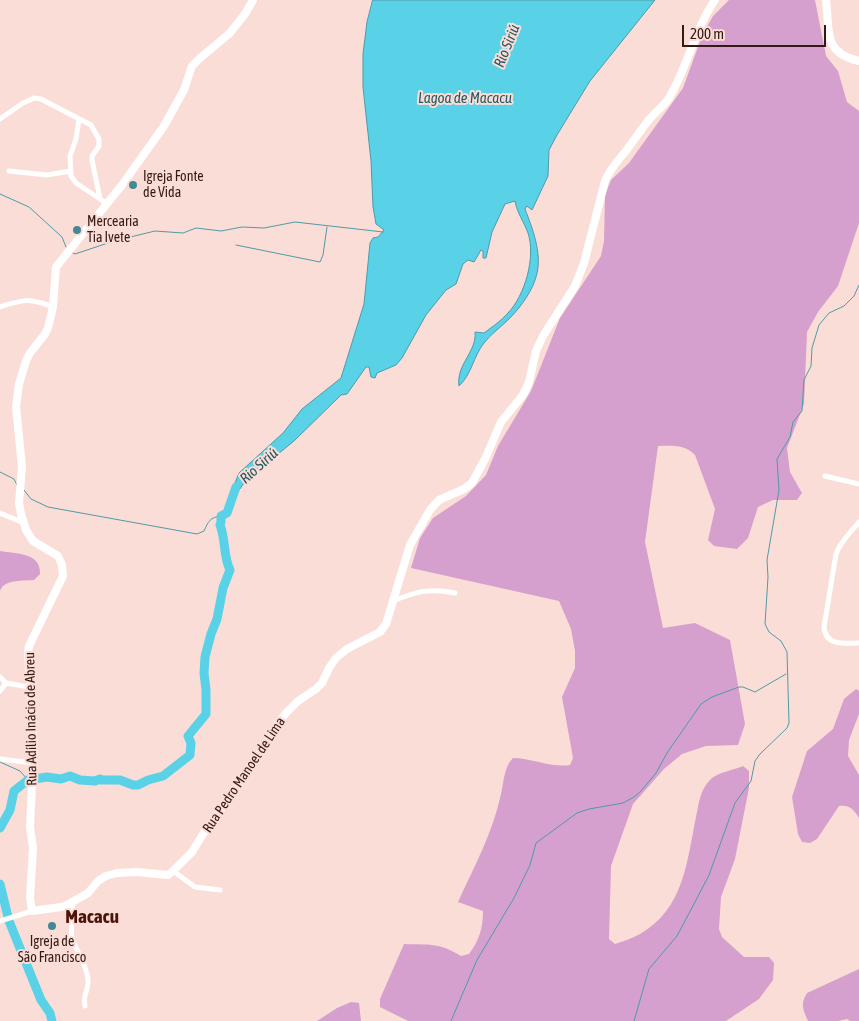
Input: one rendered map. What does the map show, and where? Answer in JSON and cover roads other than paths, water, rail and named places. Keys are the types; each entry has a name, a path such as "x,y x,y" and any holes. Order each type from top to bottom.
{"street":[{"name":"Rua Adílio Inácio de Abreu","path":"32,911 30,898 33,848 30,827 34,745 28,646 62,583 64,570 58,556 33,541 24,523 19,503 22,467 16,407 19,384 26,361 45,334 53,307 56,266 104,201 134,169 164,126 184,90 192,66 229,34 245,14 253,0"},
{"name":"Rua Pedro Manoel de Lima","path":"174,871 192,852 249,770 278,723 298,701 322,683 336,658 380,632 386,624 410,545 430,510 439,500 464,489 472,483 501,422 523,395 529,382 536,352 543,336 575,286 584,263 605,180 610,169 648,121 668,100 708,10 715,0"},
{"path":"826,0 830,42 840,54 859,61"},
{"path":"0,119 22,103 34,98 41,99 91,125 99,139 99,146 92,156 92,160 104,201"},
{"path":"79,119 76,139 70,156 71,171 76,183 104,201"},
{"path":"9,171 47,175 61,171 71,171"},
{"path":"0,307 18,300 37,300 53,307"},
{"path":"825,476 859,484"},
{"path":"0,513 24,523"},
{"path":"858,643 842,644 829,640 824,633 824,627 836,554 847,535 859,522"},
{"path":"393,602 425,590 455,593"},
{"path":"0,677 6,683 29,687"},
{"path":"0,691 6,683"},
{"path":"0,759 33,763"},
{"path":"2,921 32,911 61,907 88,892 106,876 117,873 168,874 174,871 195,887 220,890"},
{"path":"72,902 72,938 86,968 88,980 84,998 85,1006"}],"water":[{"name":"Lagoa de Macacu","path":"373,0 655,0 590,81 549,150 548,176 532,210 527,206 525,209 537,249 538,265 535,279 530,291 518,309 484,343 470,371 459,386 461,371 473,346 475,332 484,333 508,313 524,286 530,264 530,243 515,201 505,204 492,232 486,258 483,258 483,251 481,250 474,262 468,260 463,264 456,284 446,290 426,315 402,358 396,365 377,373 375,378 371,377 369,367 366,367 347,394 341,395 294,441 246,480 233,499 233,488 239,473 283,433 302,409 341,378 364,304 370,243 373,238 378,237 384,230 376,224 373,207 371,161 363,87 363,54 367,22"}],"waterway":[{"path":"0,194 29,207 62,237 66,247"},
{"path":"71,252 75,254 114,241 155,231 183,233 196,228 221,231 242,227 264,228 295,222 383,232"},
{"path":"236,245 320,262 323,255 327,227"},
{"path":"634,1021 649,969 677,936 709,875 735,803 751,781 755,761 787,728 789,723 787,652 781,641 769,632 765,624 768,577 767,560 779,490 777,459 790,437 793,422 802,411 804,380 811,366 812,348 819,325 829,313 844,306 854,296 859,285"},
{"path":"0,472 14,479 17,485"},
{"name":"Rio Siriú","path":"0,828 10,810 14,791 28,780 47,777 61,779 70,776 80,780 120,780 138,785 163,776 190,755 191,743 188,736 206,714 205,657 217,619 223,588 230,570 226,559 220,525 221,516 227,513 236,487"},
{"path":"24,490 31,499 48,507 197,534 204,531 212,519 221,516"},
{"path":"451,1021 477,960 514,898 530,865 536,843 577,813 623,803 634,797 656,773 667,753 701,704 712,697 739,687 755,692 786,674"},
{"path":"0,762 20,771 28,780"},
{"name":"Rio Siriú","path":"0,884 9,921 41,1000 50,1013 52,1021"}],"place":[{"name":"Igreja Fonte de Vida","path":"133,185"},
{"name":"Mercearia Tia Ivete","path":"77,230"},
{"name":"Igreja de São Francisco","path":"52,926"}],"district":[{"name":"Macacu","path":"92,917"}]}
